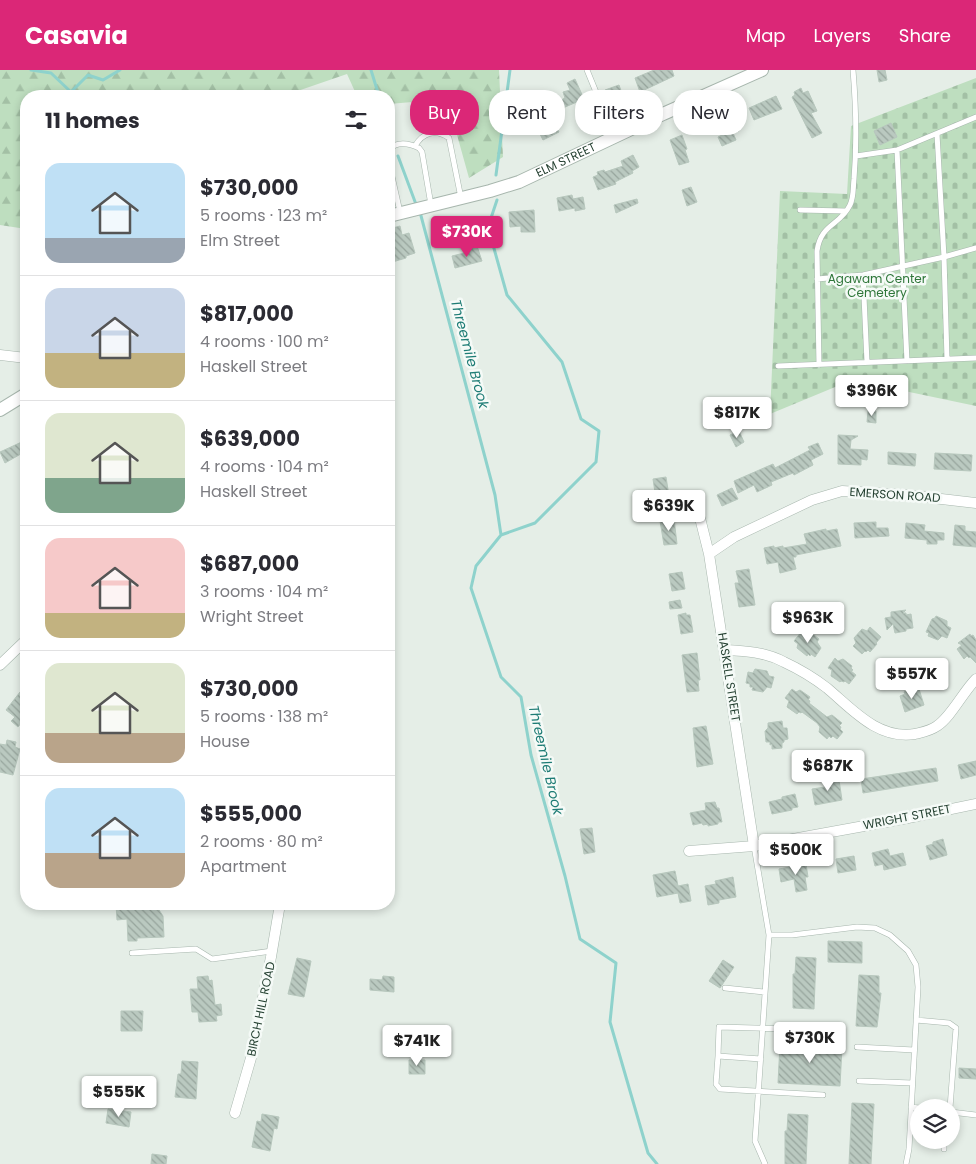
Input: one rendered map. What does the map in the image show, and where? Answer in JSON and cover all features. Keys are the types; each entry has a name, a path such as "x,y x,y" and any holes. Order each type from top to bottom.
{"street":[{"name":"ELM STREET","path":"411,210 519,182 762,70"},
{"path":"0,354 20,357"},
{"path":"0,410 20,398"},
{"name":"EMERSON ROAD","path":"709,554 734,537 812,500 842,491 907,495 976,503"},
{"name":"HASKELL STREET","path":"698,510 709,554 754,846"},
{"path":"0,665 20,646"},
{"path":"725,650 764,654 784,661 824,686 870,724 884,731 897,734 921,732 937,727 976,679"},
{"name":"WRIGHT STREET","path":"689,851 754,846 976,804"},
{"name":"BIRCH HILL ROAD","path":"236,1113 251,1058 279,910"}],"lane":[{"path":"587,70 614,137"},
{"path":"819,365 817,251 820,236 850,206 853,193 856,156 853,70"},
{"path":"856,156 897,150 976,117"},
{"path":"415,146 419,139 431,132 449,138 461,198"},
{"path":"937,134 944,257 947,359"},
{"path":"395,145 415,146 422,152 411,210"},
{"path":"897,150 907,361"},
{"path":"395,176 411,210"},
{"path":"800,210 845,211"},
{"path":"817,279 863,275 976,248"},
{"path":"863,275 867,362"},
{"path":"778,366 976,358"},
{"path":"754,846 769,935 755,1141 765,1164"},
{"path":"769,935 792,935 857,927 875,928 890,935 908,951 916,965 918,987 911,1099"},
{"path":"132,952 196,949 212,959 272,951"},
{"path":"725,988 765,992"},
{"path":"916,1020 949,1023 956,1028 951,1099"},
{"path":"823,1095 720,1089 716,1084 719,1027 825,1030"},
{"path":"857,1047 914,1050"},
{"path":"718,1056 760,1059"},
{"path":"859,1081 912,1083"},
{"path":"960,1113 976,1115"},
{"path":"906,1164 910,1128"}],"green space":[{"path":"0,70 499,70 500,90 489,90 489,135 502,135 503,157 469,178 457,135 479,135 479,90 410,90 410,102 395,103 395,90 354,90 347,74 300,90 20,90 20,228 0,225"},
{"name":"Agawam Center Cemetery","path":"976,78 976,406 852,380 770,414 780,191 847,194 851,126"}],"building":[{"path":"654,70 672,70 674,76 644,90 639,90 635,78"},
{"path":"877,70 885,70 887,80 879,82"},
{"path":"575,79 580,90 575,90 575,103 565,107 565,91 570,90 567,83"},
{"path":"619,85 621,90 605,90"},
{"path":"801,88 803,93 808,91 817,111 811,113 822,133 812,138 792,97 795,95 794,92"},
{"path":"776,96 782,109 754,120 749,108"},
{"path":"891,123 897,137 880,145 874,131"},
{"path":"540,135 553,135 543,140"},
{"path":"682,135 689,162 679,165 670,140"},
{"path":"734,135 736,140 722,146 718,137"},
{"path":"633,155 639,167 632,171 633,173 615,182 616,184 598,190 593,177 598,175 597,172 604,170 605,172 623,166 621,161"},
{"path":"691,187 697,202 687,206 682,190"},
{"path":"572,195 573,199 583,197 585,209 575,211 575,208 559,211 557,198"},
{"path":"637,199 638,203 616,213 614,205"},
{"path":"534,210 535,232 521,232 521,226 510,227 509,212"},
{"path":"400,226 402,235 409,233 415,253 395,261 395,227"},
{"path":"477,246 482,261 455,268 452,256 468,252 467,248"},
{"path":"857,394 866,395 865,405 857,405"},
{"path":"868,411 876,411 876,423 867,422"},
{"path":"739,431 744,442 736,447 730,435"},
{"path":"838,435 858,436 851,440 850,449 868,450 867,460 861,459 861,465 838,464"},
{"path":"20,443 20,454 5,463 0,452"},
{"path":"818,443 823,454 811,460 813,465 794,475 793,473 771,482 772,485 757,492 754,485 738,493 734,481 773,464 775,468 810,450 808,447"},
{"path":"888,452 916,454 915,466 888,464"},
{"path":"935,453 972,455 971,471 934,469"},
{"path":"666,477 669,496 656,499 653,479"},
{"path":"732,488 738,499 722,506 717,495"},
{"path":"674,519 677,544 664,545 660,521"},
{"path":"876,522 876,528 888,528 889,536 855,538 854,523"},
{"path":"906,523 925,525 924,531 944,533 944,540 937,540 937,544 927,544 927,540 905,538"},
{"path":"955,525 965,526 965,531 976,532 976,547 953,545"},
{"path":"826,529 826,531 837,529 841,546 796,555 796,557 793,557 796,569 780,573 778,562 767,564 764,548 783,546 783,548 807,544 804,534"},
{"path":"749,569 755,605 739,607 735,583 739,583 736,571"},
{"path":"682,572 685,589 672,591 669,574"},
{"path":"680,600 682,608 670,609 669,602"},
{"path":"906,610 903,613 906,613 906,615 911,614 913,628 895,633 893,624 887,630 885,618 891,617 891,612"},
{"path":"686,613 686,615 690,615 693,632 681,634 678,615"},
{"path":"936,616 947,621 947,626 951,628 947,638 942,636 938,640 928,636 929,633 926,632 932,619"},
{"path":"870,627 881,637 870,652 868,650 862,654 853,646 856,643 854,638 862,629 867,631"},
{"path":"802,631 805,634 810,632 819,639 817,642 821,648 815,657 811,654 807,656 797,648 798,644 794,641"},
{"path":"970,634 976,640 976,663 967,656 964,659 957,649 962,645 958,643"},
{"path":"697,653 700,680 698,680 699,691 687,692 682,655"},
{"path":"835,658 838,661 843,659 852,666 853,670 851,671 856,675 849,684 845,681 840,682 831,676 832,670 828,668"},
{"path":"755,669 767,671 769,676 774,677 771,688 767,687 763,692 752,690 753,687 746,683 748,672 753,673"},
{"path":"792,689 796,692 800,690 810,697 809,703 827,717 832,715 842,723 839,726 843,732 837,739 829,736 827,739 819,732 820,727 817,723 802,712 797,714 787,707 789,701 785,698"},
{"path":"913,689 914,691 919,689 924,705 905,712 900,696 905,694 904,692"},
{"path":"20,692 20,724 18,727 11,721 15,717 6,710"},
{"path":"782,721 783,728 787,728 788,739 782,743 782,748 772,749 772,744 770,745 770,742 766,742 765,731 768,728 768,723"},
{"path":"706,726 713,764 697,767 693,728"},
{"path":"7,740 16,742 15,747 20,749 13,775 0,772 0,744 6,745"},
{"path":"976,761 976,775 961,779 958,765"},
{"path":"936,768 938,781 863,793 861,779"},
{"path":"832,775 833,781 839,780 842,800 815,805 812,789 825,787 823,776"},
{"path":"795,794 798,807 772,814 769,802"},
{"path":"715,802 717,808 719,808 722,822 708,826 708,824 703,825 702,823 693,825 690,813 706,810 705,803"},
{"path":"592,828 595,852 584,854 580,829"},
{"path":"943,839 947,855 930,860 926,846"},
{"path":"888,849 890,856 903,853 906,865 884,870 883,864 875,866 872,853"},
{"path":"854,856 856,870 838,873 836,859"},
{"path":"806,864 807,890 796,892 794,879 781,882 779,869"},
{"path":"675,871 678,886 688,884 691,901 680,903 678,893 657,897 653,875"},
{"path":"733,877 736,897 719,900 719,903 708,905 705,886 716,884 715,881"},
{"path":"116,910 159,910 163,916 164,937 137,938 137,941 128,941 127,919 117,920"},
{"path":"828,941 862,942 862,963 828,962"},
{"path":"796,957 816,958 814,1009 793,1008 793,974 795,974"},
{"path":"297,958 311,961 304,997 288,994"},
{"path":"723,960 734,967 720,988 709,981"},
{"path":"859,975 879,976 879,993 881,993 877,1027 856,1026"},
{"path":"208,976 209,981 212,980 215,1005 221,1004 222,1015 216,1016 217,1021 199,1022 198,1012 192,1012 190,989 198,989 197,977"},
{"path":"383,976 394,977 394,992 370,990 370,979 382,980"},
{"path":"121,1011 143,1011 142,1031 121,1031"},
{"path":"800,1035 811,1036 811,1045 842,1047 840,1086 778,1083 780,1044 799,1045"},
{"path":"409,1060 425,1060 425,1074 409,1074"},
{"path":"182,1061 198,1062 196,1099 175,1097"},
{"path":"959,1068 976,1069 976,1079 959,1078"},
{"path":"852,1103 874,1104 871,1164 849,1164"},
{"path":"108,1109 131,1112 129,1127 106,1123"},
{"path":"262,1114 279,1117 277,1129 274,1128 270,1151 252,1147 257,1121 261,1122"},
{"path":"788,1114 808,1115 806,1164 785,1164 785,1131 787,1131"},
{"path":"152,1154 167,1156 166,1164 151,1164"}],"waterway":[{"path":"31,70 51,73 69,90"},
{"path":"73,90 88,75 103,80 120,70"},
{"name":"Threemile Brook","path":"371,70 377,90"},
{"path":"496,175 510,70"},
{"name":"Threemile Brook","path":"398,156 417,207"},
{"path":"497,200 488,227 507,295 562,362 581,419 599,431 596,462 535,523 501,535"},
{"name":"Threemile Brook","path":"420,212 495,495 501,535 476,566 471,588 501,677 521,697 531,755 565,876 580,939 616,963 610,1022 648,1153 657,1164"}]}
